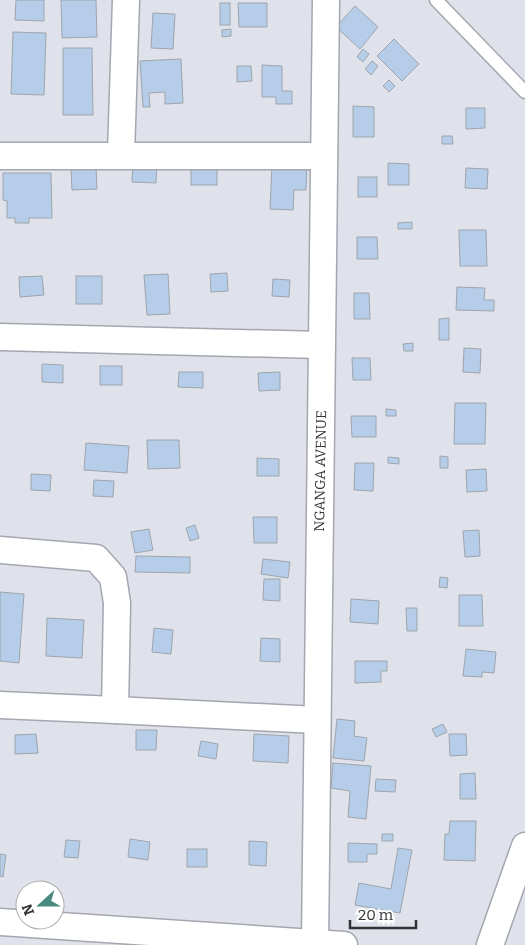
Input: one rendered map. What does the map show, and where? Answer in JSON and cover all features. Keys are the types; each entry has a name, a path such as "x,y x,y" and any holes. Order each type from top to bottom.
{"street":[{"path":"120,155 126,0"},
{"name":"NGANGA AVENUE","path":"315,943 326,0"},
{"path":"0,156 324,156"},
{"path":"0,337 321,345"},
{"path":"0,550 96,558 113,577 117,603 115,710"},
{"path":"0,706 317,720"},
{"path":"490,945 525,846"},
{"path":"0,922 344,945"}],"lane":[{"path":"436,0 525,92"}],"building":[{"path":"16,0 44,0 44,21 15,20"},
{"path":"61,0 96,0 97,37 62,38"},
{"path":"220,3 230,3 230,25 220,25"},
{"path":"238,3 267,3 267,27 239,27"},
{"path":"355,6 378,27 360,49 336,27"},
{"path":"153,13 175,14 173,49 151,48"},
{"path":"231,29 231,36 222,37 222,30"},
{"path":"13,32 46,33 44,95 11,94"},
{"path":"394,39 419,64 402,81 377,56"},
{"path":"63,48 92,48 93,115 63,115"},
{"path":"363,49 369,54 363,62 357,57"},
{"path":"181,59 183,103 165,104 165,92 149,93 150,107 143,107 140,61"},
{"path":"372,61 378,66 371,75 365,69"},
{"path":"262,65 282,66 282,91 292,91 292,104 276,104 276,97 262,97"},
{"path":"237,66 251,66 252,81 237,82"},
{"path":"389,80 395,86 389,92 383,86"},
{"path":"353,106 374,107 374,137 353,137"},
{"path":"466,108 485,108 485,128 466,129"},
{"path":"442,136 452,136 453,144 442,144"},
{"path":"133,161 157,162 156,183 132,182"},
{"path":"191,163 217,163 217,185 191,185"},
{"path":"388,163 409,164 409,185 388,185"},
{"path":"272,165 307,166 306,190 294,190 293,210 270,209"},
{"path":"96,168 97,189 72,190 71,169"},
{"path":"466,168 488,169 487,189 465,188"},
{"path":"3,173 51,173 52,218 29,218 29,223 15,223 15,218 7,218 7,201 3,200"},
{"path":"358,177 377,177 377,197 358,197"},
{"path":"412,222 412,229 398,229 398,223"},
{"path":"459,230 486,230 487,266 460,266"},
{"path":"357,237 377,237 378,259 357,259"},
{"path":"227,273 228,291 211,292 210,274"},
{"path":"168,274 170,314 147,315 144,275"},
{"path":"42,276 44,295 20,297 19,277"},
{"path":"76,276 102,276 102,304 76,304"},
{"path":"273,279 290,280 289,297 272,296"},
{"path":"457,287 485,288 484,300 494,300 494,311 456,310"},
{"path":"354,293 369,293 370,319 354,319"},
{"path":"449,318 449,340 439,340 439,319"},
{"path":"413,343 413,351 404,351 403,344"},
{"path":"464,348 481,349 480,373 463,372"},
{"path":"352,358 370,358 371,380 353,380"},
{"path":"42,364 63,365 63,383 42,382"},
{"path":"100,366 122,366 122,385 100,385"},
{"path":"179,372 203,372 203,388 178,387"},
{"path":"280,372 280,390 259,391 258,373"},
{"path":"455,403 486,403 485,444 454,444"},
{"path":"386,409 396,410 396,416 386,416"},
{"path":"351,416 376,416 376,437 352,437"},
{"path":"147,440 179,440 180,468 148,469"},
{"path":"86,443 129,446 127,473 84,470"},
{"path":"440,456 448,457 448,468 440,468"},
{"path":"388,457 399,458 399,464 388,463"},
{"path":"257,458 279,459 279,476 257,476"},
{"path":"355,463 374,463 373,491 354,490"},
{"path":"486,469 487,491 467,492 466,470"},
{"path":"31,474 51,475 50,491 31,490"},
{"path":"94,480 114,481 113,497 93,496"},
{"path":"253,517 277,517 277,543 254,543"},
{"path":"195,525 199,538 190,541 186,528"},
{"path":"149,529 153,550 135,553 131,532"},
{"path":"479,530 480,556 465,557 463,531"},
{"path":"136,556 190,557 190,573 135,572"},
{"path":"263,559 290,562 288,578 261,574"},
{"path":"440,577 448,578 447,588 439,587"},
{"path":"264,579 280,579 280,601 263,600"},
{"path":"0,592 24,594 19,663 0,661"},
{"path":"459,595 482,595 483,626 459,626"},
{"path":"351,599 379,601 378,624 350,622"},
{"path":"406,608 417,608 417,631 407,631"},
{"path":"47,618 84,620 82,658 46,656"},
{"path":"154,628 173,630 171,654 152,652"},
{"path":"261,638 280,639 280,662 260,661"},
{"path":"466,649 496,652 494,673 482,672 482,677 463,676"},
{"path":"355,661 387,661 387,671 381,671 381,682 355,683"},
{"path":"337,719 355,721 354,736 367,738 364,761 333,758"},
{"path":"443,724 447,732 436,737 432,729"},
{"path":"136,730 157,730 156,750 136,750"},
{"path":"36,734 38,753 15,754 15,735"},
{"path":"254,734 289,736 288,763 253,761"},
{"path":"449,734 466,734 467,755 450,756"},
{"path":"201,741 218,744 216,759 198,756"},
{"path":"333,763 371,766 366,819 348,817 350,791 331,788"},
{"path":"475,773 476,799 460,799 460,774"},
{"path":"376,779 396,780 395,792 375,791"},
{"path":"450,821 476,821 475,861 444,860 445,834 449,834"},
{"path":"382,834 393,834 393,841 382,841"},
{"path":"130,839 150,842 148,860 128,857"},
{"path":"66,840 80,841 78,858 64,857"},
{"path":"249,841 267,842 266,866 249,865"},
{"path":"348,843 377,844 377,854 367,854 367,862 348,862"},
{"path":"398,848 412,850 400,913 355,905 359,883 391,889"},
{"path":"187,849 207,849 207,867 187,867"},
{"path":"0,854 6,855 3,877 0,876"}]}
